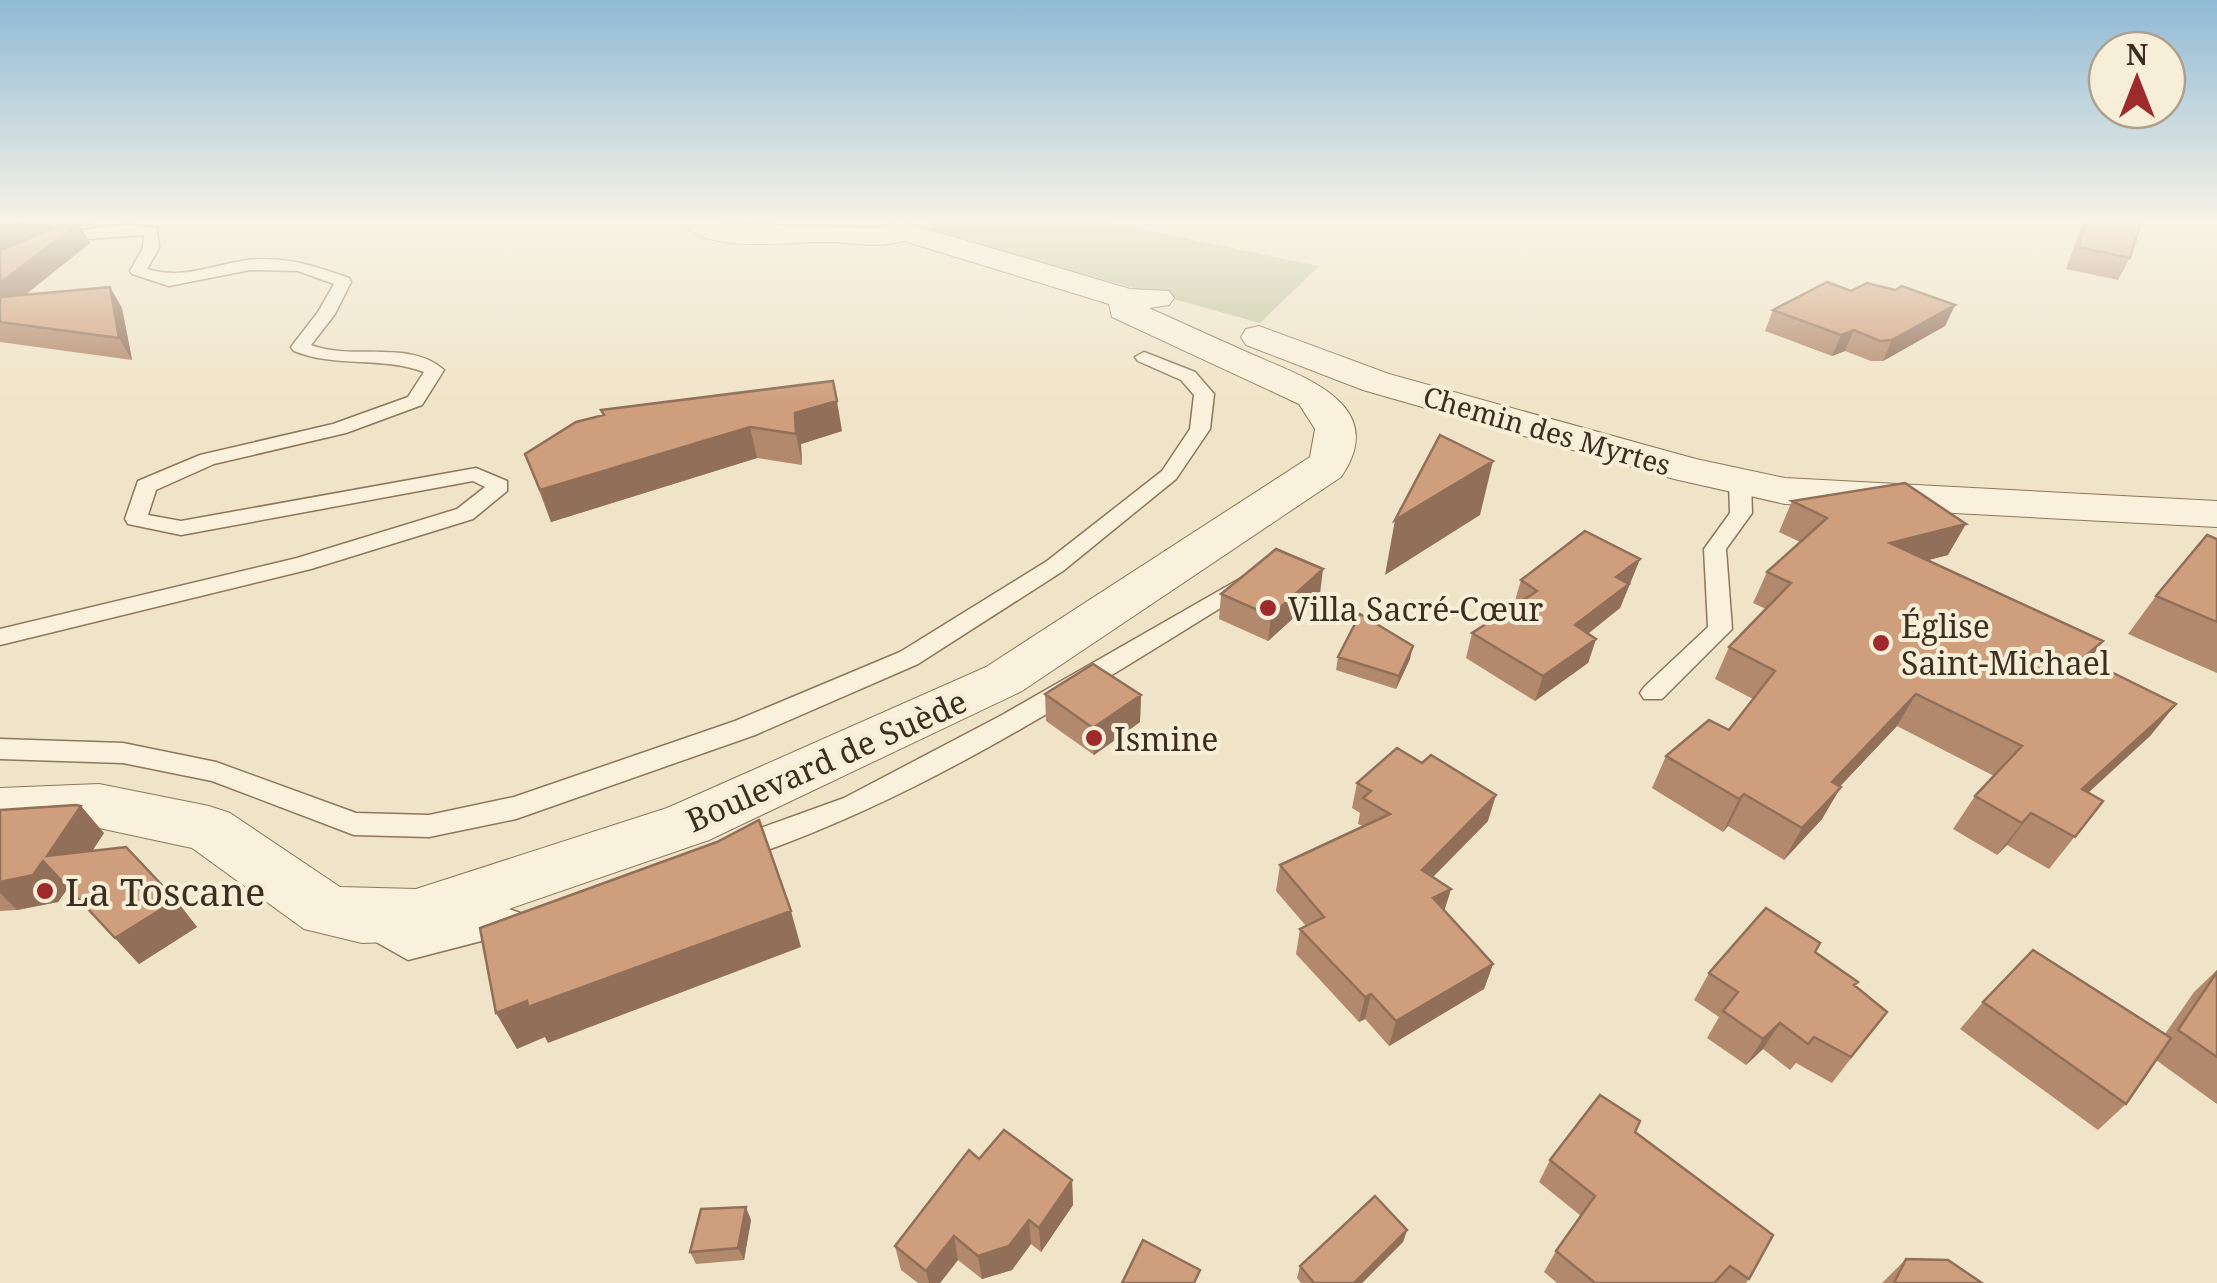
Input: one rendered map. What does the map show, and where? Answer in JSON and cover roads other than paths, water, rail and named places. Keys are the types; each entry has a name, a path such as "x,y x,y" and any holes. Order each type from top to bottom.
{"street":[{"name":"Chemin des Myrtes","path":"1074,282 1128,299 1163,298 1376,382 1740,482 1888,500 2217,514"},
{"name":"Boulevard de Suède","path":"0,810 99,806 209,829 326,911 362,917 416,915 688,824 987,687 1326,468 1337,427 1332,413 1314,396 1124,310 1128,299"}],"lane":[{"path":"0,637 303,564 465,514 500,486 476,474 181,528 136,518 146,486 206,459 339,429 415,401 435,370 409,356 325,360 300,347 326,314 343,282"},
{"path":"0,749 123,753 216,772 354,824 428,826 534,802 746,728 909,658 1056,566 1169,474 1200,429 1204,394 1188,376 1144,357"},
{"path":"1653,693 1720,629 1715,549 1741,513 1740,482"},
{"path":"709,859 854,806 1012,722 1254,577"},
{"path":"362,917 408,946 543,914"}],"place":[{"name":"Villa Sacré-Cœur","path":"1268,608"},
{"name":"Église Saint-Michael","path":"1881,643"},
{"name":"Ismine","path":"1094,738"},
{"name":"La Toscane","path":"45,891"}]}
